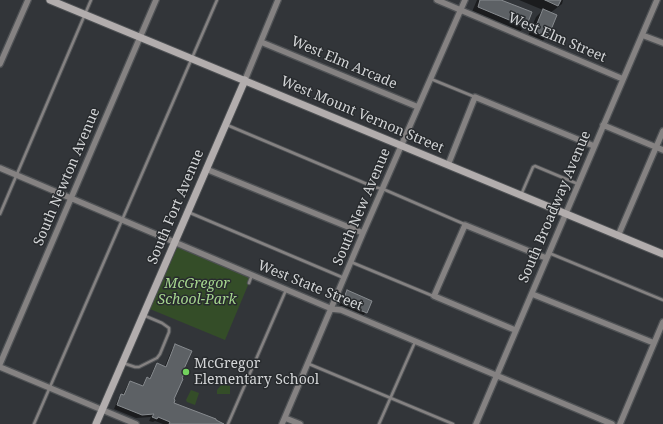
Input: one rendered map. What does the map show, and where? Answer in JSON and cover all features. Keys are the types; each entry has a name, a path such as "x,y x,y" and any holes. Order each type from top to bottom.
{"street":[{"path":"0,64 28,0"},
{"name":"West Mount Vernon Street","path":"50,0 663,254"},
{"name":"South Newton Avenue","path":"0,364 156,0"},
{"name":"South Fort Avenue","path":"96,424 245,80 278,0"},
{"name":"West Elm Street","path":"437,0 623,79"},
{"name":"South New Avenue","path":"282,424 363,233 465,0"},
{"name":"South Broadway Avenue","path":"476,424 657,0"},
{"path":"642,35 663,43"},
{"name":"West Elm Arcade","path":"261,42 418,107"},
{"path":"448,165 475,98 594,146"},
{"path":"603,125 663,150"},
{"path":"618,236 663,131"},
{"name":"West State Street","path":"0,168 287,290 332,308 341,310 612,424"},
{"path":"206,169 363,233"},
{"path":"515,330 434,296 465,225 547,255"},
{"path":"532,294 654,343"},
{"path":"620,424 663,322"},
{"path":"0,367 136,424"},
{"path":"285,418 300,424"}],"lane":[{"path":"0,214 91,0"},
{"path":"34,424 217,0"},
{"path":"430,79 475,98"},
{"path":"226,124 374,187 383,189 465,225"},
{"path":"521,195 533,167 535,166 578,184"},
{"path":"188,212 345,278"},
{"path":"547,255 663,300"},
{"path":"351,262 434,296"},
{"path":"249,283 252,275"},
{"path":"228,424 287,290"},
{"path":"122,362 139,367 157,358 160,354 169,332 169,328 162,323 143,315"},
{"path":"379,424 415,341"},
{"path":"308,364 453,424"}],"green space":[{"name":"McGregor School-Park","path":"177,248 251,278 225,340 150,309"},
{"path":"222,384 230,386 230,394 217,394 217,390"},
{"path":"191,390 199,393 195,405 187,402 186,400"}],"building":[{"path":"480,0 501,0 532,12 526,27 478,7"},
{"path":"545,0 561,0 558,6"},
{"path":"543,9 557,15 548,37 534,31"},
{"path":"347,290 372,301 367,313 342,303"},
{"path":"175,344 192,351 183,371 185,372 174,399 174,403 216,419 224,424 169,424 170,422 158,417 157,419 152,417 154,414 142,415 117,405 121,394 124,395 130,381 143,386 147,377 150,379 157,363 166,367"}],"place":[{"name":"McGregor Elementary School","path":"186,372"}]}
